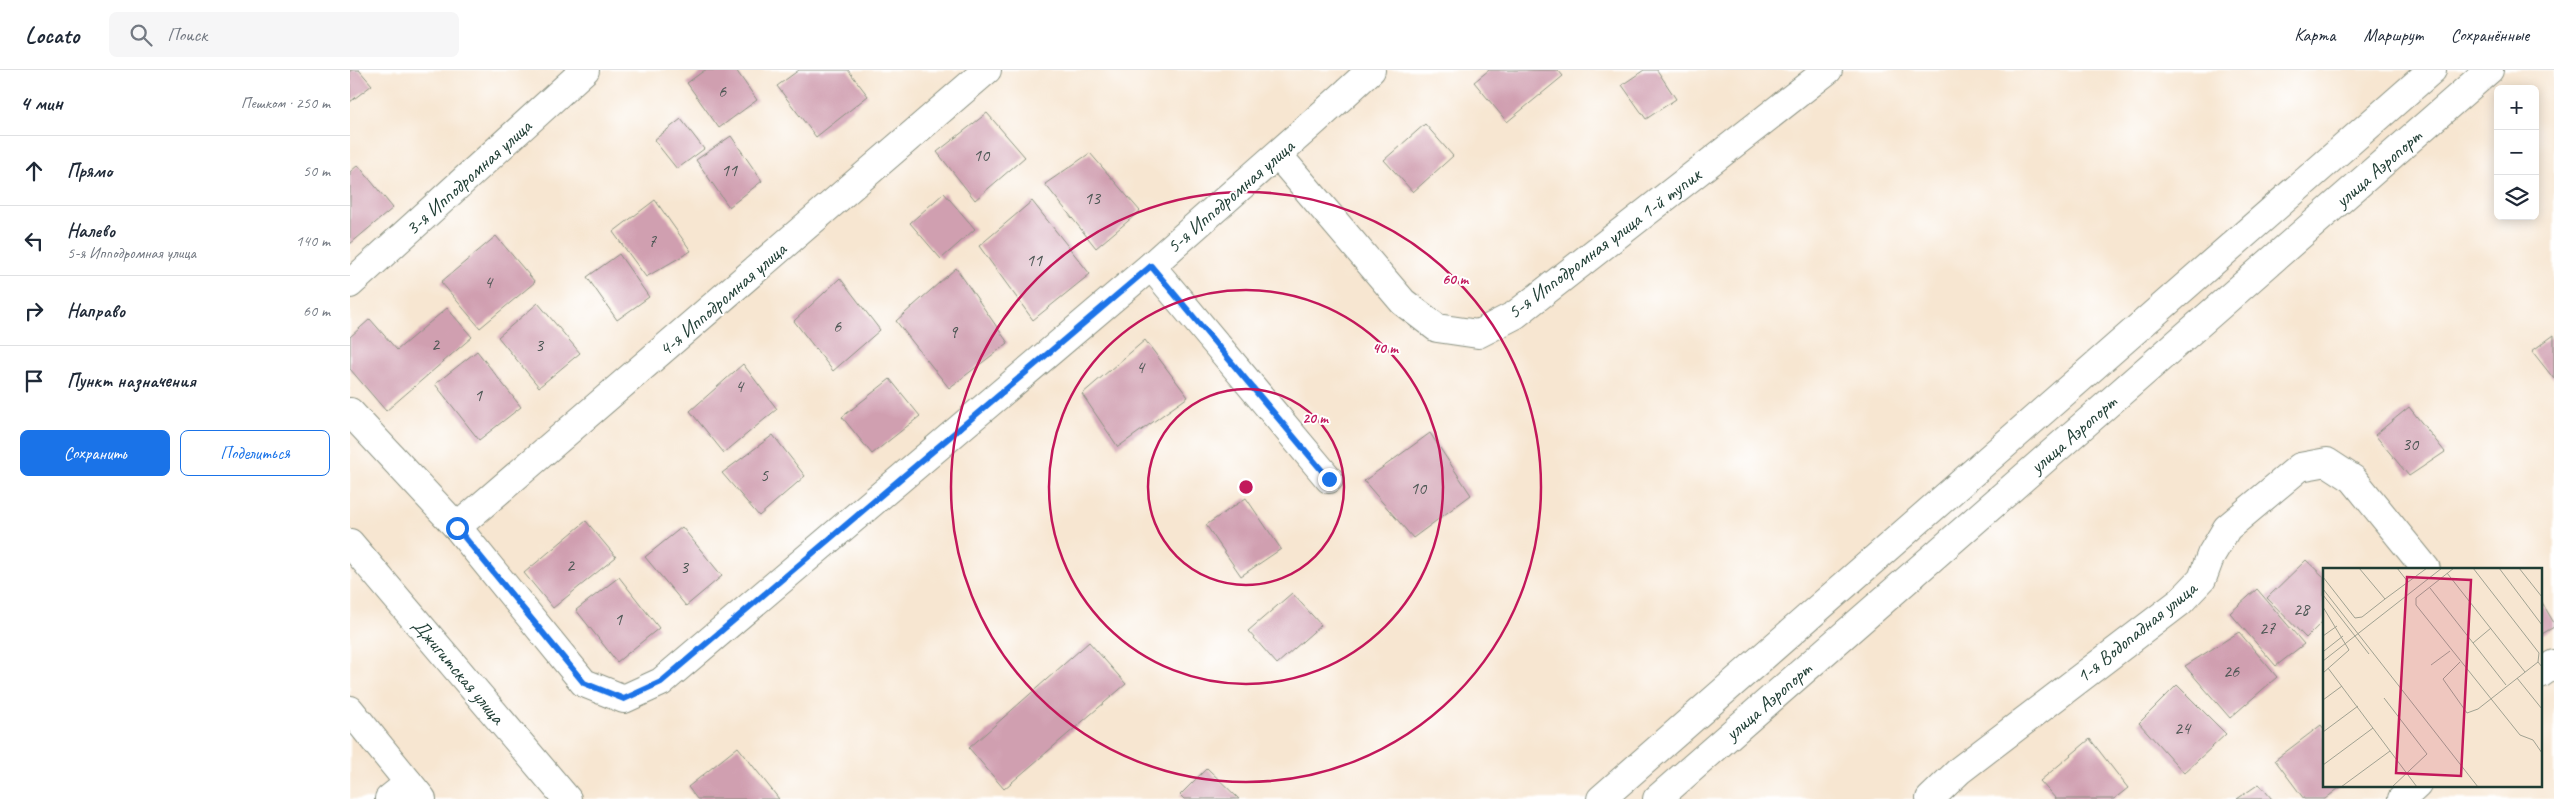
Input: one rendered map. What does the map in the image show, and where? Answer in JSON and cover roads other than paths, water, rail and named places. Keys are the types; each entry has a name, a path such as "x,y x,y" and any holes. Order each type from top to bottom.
{"street":[{"name":"3-я Ипподромная улица","path":"350,284 585,70"},
{"name":"4-я Ипподромная улица","path":"457,528 987,70"},
{"name":"5-я Ипподромная улица","path":"457,528 584,683 624,699 661,682 1151,266 1212,210 1278,155 1371,70"},
{"name":"5-я Ипподромная улица 1-й тупик","path":"1278,155 1403,302 1437,328 1478,334 1515,315 1828,70"},
{"name":"улица Аэропорт","path":"1601,799 2432,70"},
{"name":"улица Аэропорт","path":"1657,799 2489,70"},
{"path":"1151,266 1329,479"},
{"path":"350,412 457,528"},
{"name":"1-я Водопадная улица","path":"1930,799 1960,770 2180,602 2202,579 2211,554 2227,528 2300,467 2327,462 2353,479 2425,568"},
{"name":"Джигитская улица","path":"350,543 567,799"},
{"path":"2542,673 2554,664"},
{"path":"350,710 407,794"},
{"path":"2402,799 2416,786"}]}
